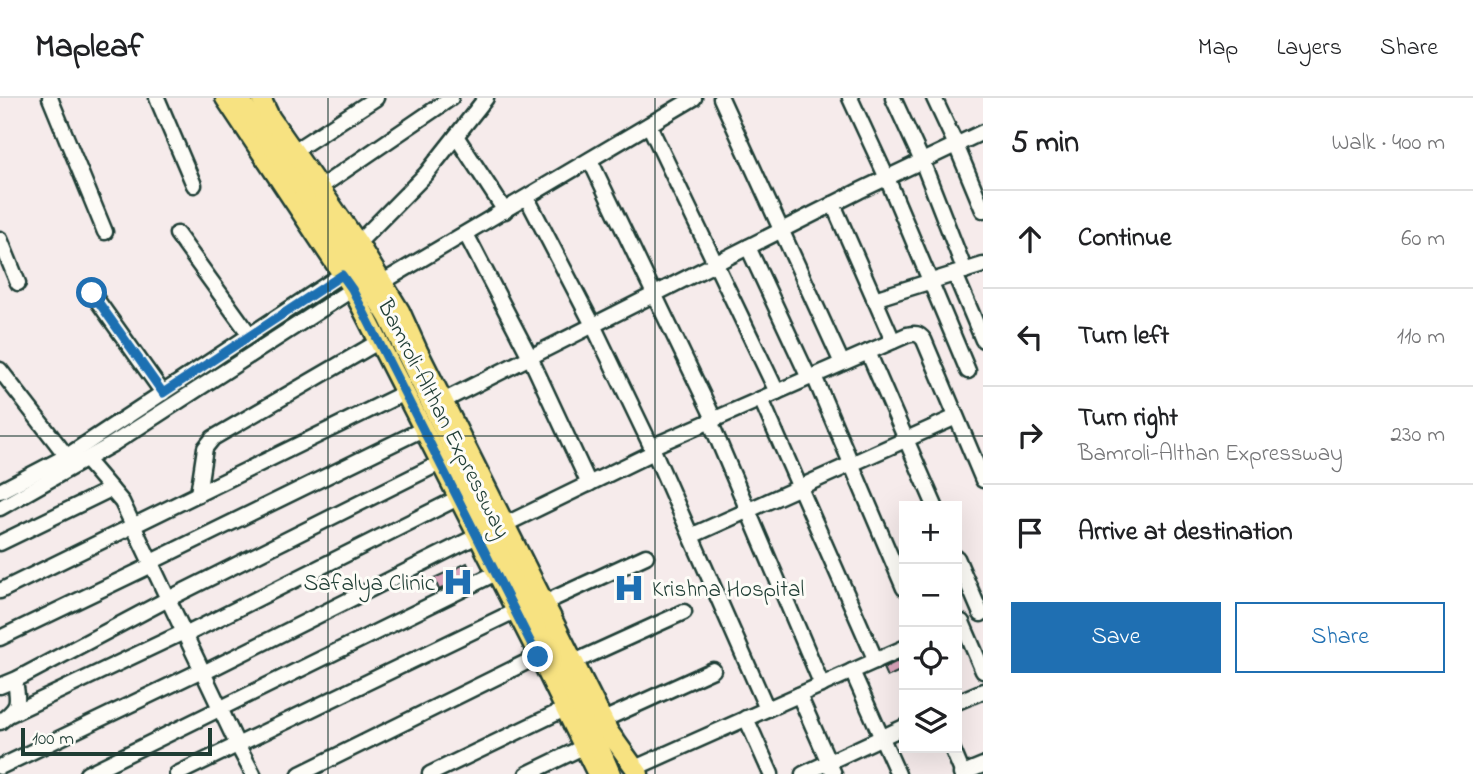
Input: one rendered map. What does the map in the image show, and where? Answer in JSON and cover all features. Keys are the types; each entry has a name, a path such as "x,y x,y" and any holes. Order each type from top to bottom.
{"main road":[{"name":"Bamroli-Althan Expressway","path":"225,98 359,272 379,342 515,611 551,650 565,709 589,743"},
{"path":"239,98 257,122"},
{"path":"246,98 257,122"},
{"path":"261,98 270,117 319,188 359,272 400,311 544,603 551,650 573,662 632,772"},
{"name":"Bamroli-Althan Expressway","path":"257,122 388,317 551,650 589,743 597,774"},
{"path":"589,743 632,772"},
{"path":"589,743 611,774"}],"street":[{"path":"50,98 105,232"},
{"path":"157,98 194,186"},
{"path":"294,151 376,98"},
{"path":"319,188 452,98"},
{"path":"0,508 76,461 359,272 426,174 486,98"},
{"path":"0,491 76,461 163,393 250,335 359,272 466,234 694,98"},
{"path":"721,98 842,363"},
{"path":"850,98 887,178 968,371"},
{"path":"893,98 922,161 983,340"},
{"path":"934,98 983,210"},
{"path":"649,124 777,391"},
{"path":"443,401 833,204 983,132"},
{"path":"456,136 505,211"},
{"path":"590,160 712,420 747,510 822,685"},
{"path":"527,198 593,325 653,450 767,709"},
{"path":"833,204 893,341"},
{"path":"177,234 250,335"},
{"path":"466,234 530,357 589,484"},
{"path":"0,239 19,283"},
{"path":"748,247 852,464 899,576"},
{"path":"874,299 983,265"},
{"path":"92,293 163,393"},
{"path":"504,525 712,420 914,333 924,340 983,480"},
{"path":"198,494 205,448 213,438 379,342"},
{"path":"868,352 932,501"},
{"path":"0,370 76,461 111,489 122,502 253,774"},
{"path":"0,591 404,393"},
{"path":"761,399 876,661"},
{"path":"691,536 957,417"},
{"path":"0,638 423,429"},
{"path":"0,686 440,463"},
{"path":"0,543 111,489"},
{"path":"5,718 185,634 458,498"},
{"path":"0,767 477,536"},
{"path":"544,603 646,556"},
{"path":"960,564 982,613 962,623"},
{"path":"87,774 496,573"},
{"path":"177,774 515,611"},
{"path":"573,662 684,612"},
{"path":"961,627 983,671"},
{"path":"300,774 551,650"},
{"path":"632,772 899,650"},
{"path":"603,720 713,670"},
{"path":"852,671 898,774"},
{"path":"5,718 18,704 17,679"},
{"path":"962,700 983,691"},
{"path":"799,695 831,768"},
{"path":"430,774 565,709"},
{"path":"746,718 771,774"},
{"path":"803,774 831,768 899,730"},
{"path":"527,774 589,743"},
{"path":"954,753 963,774 983,765"}],"building":[{"path":"467,563 472,574 439,590 434,578"},
{"path":"899,660 899,671 887,677 883,668"}],"place":[{"name":"Safalya Clinic","path":"458,582"},
{"name":"Krishna Hospital","path":"629,588"}],"route":[{"path":"92,293 163,393 342,275 352,289 538,657"}]}
